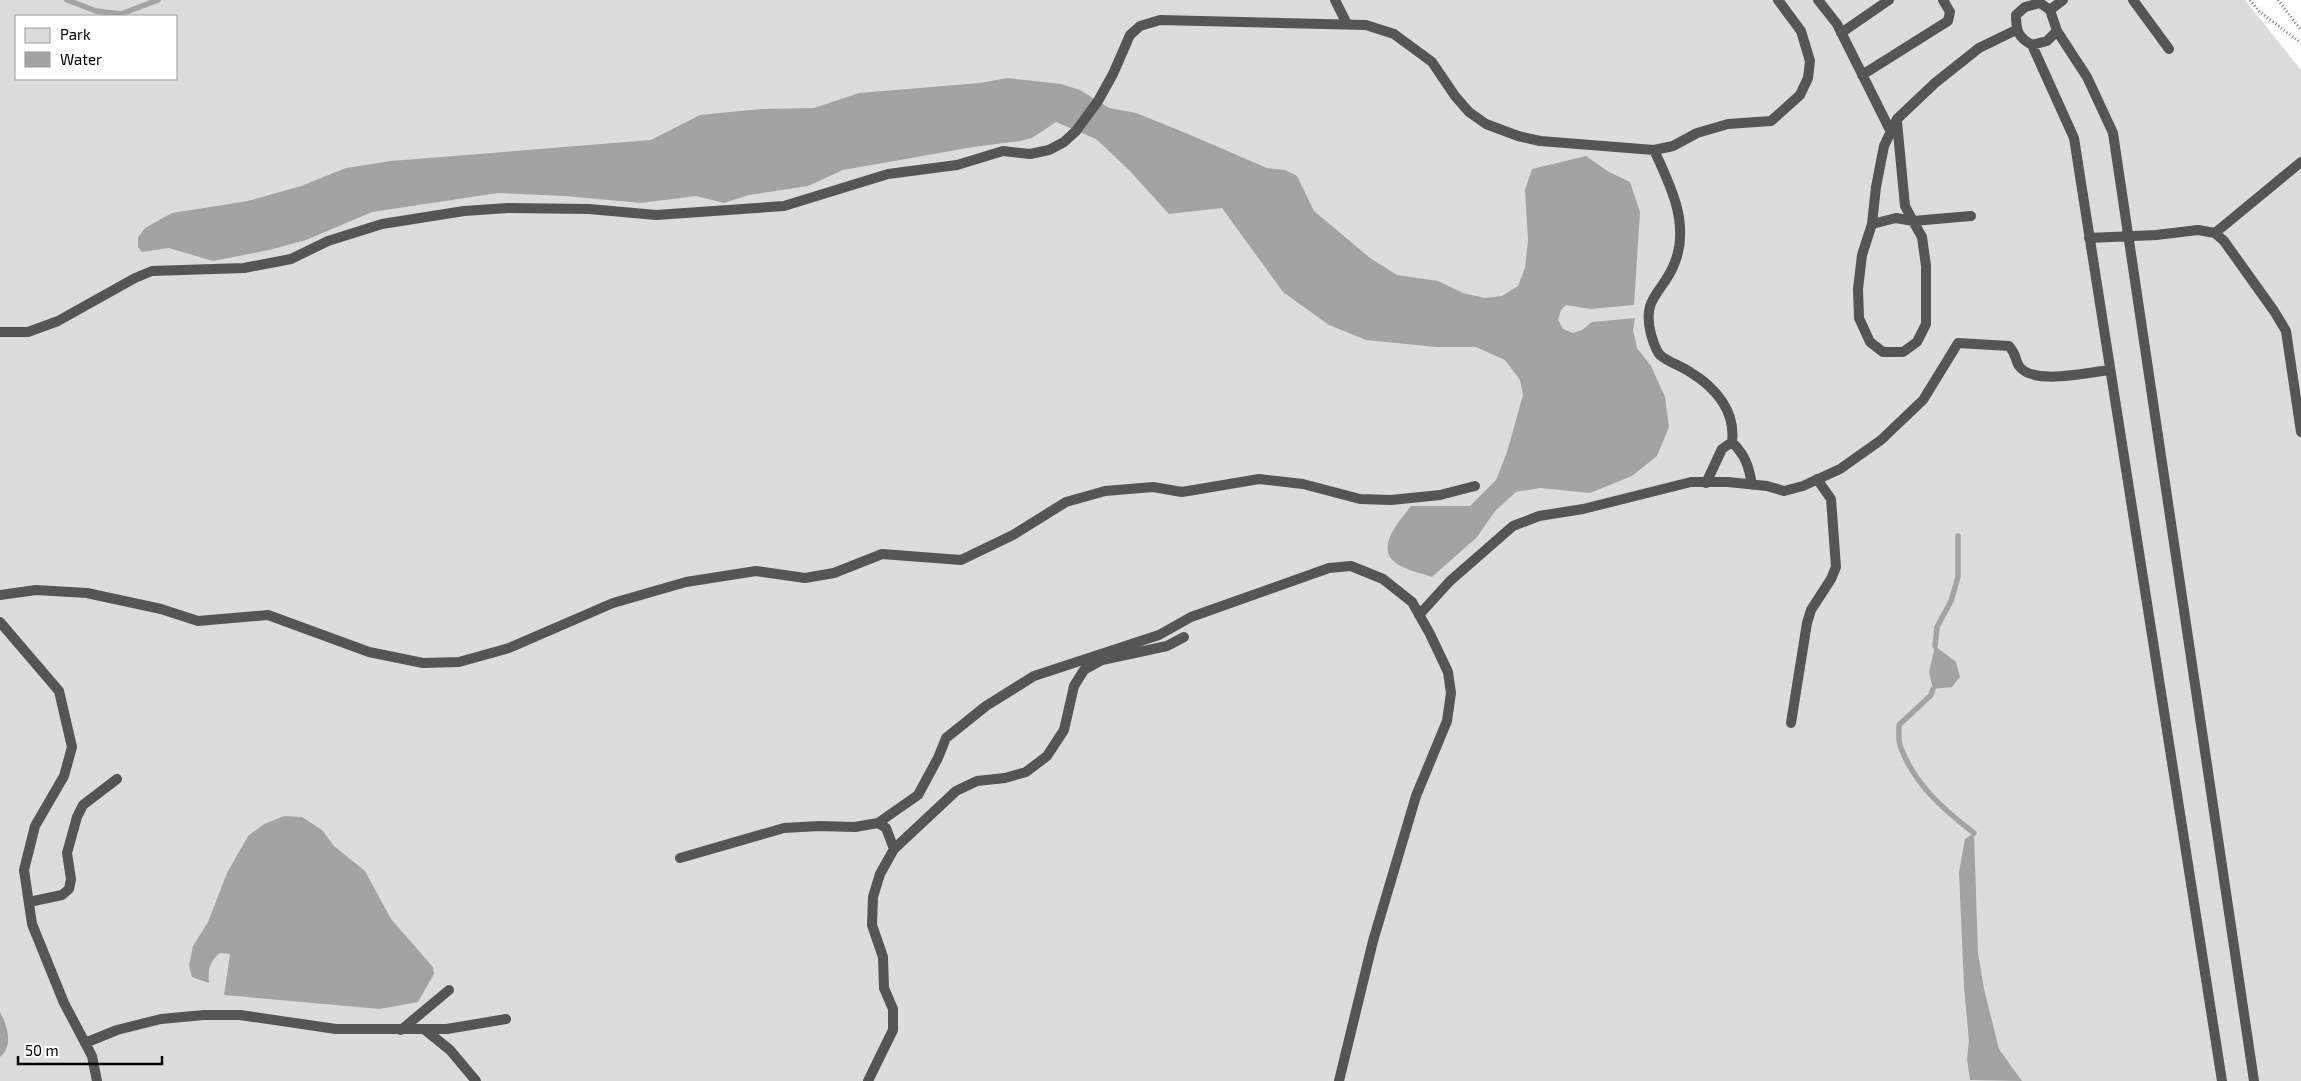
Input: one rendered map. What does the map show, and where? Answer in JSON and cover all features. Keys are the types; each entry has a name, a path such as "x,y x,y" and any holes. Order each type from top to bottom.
{"lane":[{"path":"1335,0 1347,24"},
{"path":"0,332 28,332 58,321 135,278 152,271 244,268 291,259 328,241 382,224 464,211 508,208 590,209 656,215 784,206 888,174 957,165 1003,151 1030,154 1049,150 1064,142 1076,131 1098,101 1113,74 1130,35 1140,26 1160,20 1366,25 1394,34 1432,62 1455,96 1469,112 1486,124 1518,136 1540,141 1654,150 1673,146 1697,133 1728,124 1771,121 1800,95 1808,78 1810,60 1801,31 1778,0"},
{"path":"1818,0 1841,33 1891,132"},
{"path":"1841,33 1888,0"},
{"path":"1862,75 1948,21 1950,12 1943,0"},
{"path":"2050,10 2063,0"},
{"path":"2133,0 2169,49"},
{"path":"2222,1081 2074,138 2032,45 2022,40 2016,30 2016,15 2022,4 2040,3 2050,10 2057,31 2087,77 2114,133 2254,1081"},
{"path":"1897,119 1905,206 1922,237 1926,266 1926,324 1917,342 1904,352 1883,352 1870,342 1859,318 1858,289 1862,255 1872,224 1884,146 1897,119 1935,83 1979,48 2016,30"},
{"path":"2032,45 2047,41 2057,31"},
{"path":"1654,150 1675,195 1681,235 1676,262 1654,296 1648,311 1654,347 1661,355 1703,381 1724,402 1731,420 1733,432 1732,442 1722,449 1706,483"},
{"path":"2215,233 2301,162"},
{"path":"1872,224 1896,218 1913,221 1971,216"},
{"path":"2090,238 2156,235 2198,230 2215,233 2224,241 2286,331 2301,432"},
{"path":"1419,614 1450,581 1513,526 1539,516 1583,509 1692,482 1752,485 1784,491 1803,486 1840,468 1881,440 1923,400 1958,343 2009,346 2016,354 2019,366 2028,374 2048,378 2110,370"},
{"path":"1732,442 1742,452 1749,464 1752,485"},
{"path":"0,595 36,590 87,593 161,610 198,621 268,615 369,652 423,663 459,662 509,648 613,603 686,582 756,571 804,578 834,573 882,554 961,560 1013,535 1066,502 1105,492 1153,487 1182,492 1259,479 1303,484 1360,500 1391,500 1440,495 1475,486"},
{"path":"1792,722 1807,623 1811,610 1831,579 1836,567 1831,499 1817,479"},
{"path":"680,858 784,828 819,826 855,827 878,822 918,794 938,758 946,738 986,706 1034,676 1159,636 1191,617 1329,568 1351,566 1383,579 1412,602 1448,672 1451,693 1447,721 1416,796 1373,942 1339,1081"},
{"path":"0,622 59,691 72,747 64,776 35,826 24,870 32,924 50,971 92,1056 96,1081"},
{"path":"868,1081 893,1030 893,1009 884,988 883,957 872,925 873,897 880,874 894,848 956,791 977,781 1005,778 1026,772 1047,756 1064,730 1074,686 1084,670 1102,660 1167,646 1184,637"},
{"path":"29,902 62,895 68,889 71,879 67,853 77,817 83,805 117,779"},
{"path":"878,822 886,828 894,848"},
{"path":"401,1030 449,990"},
{"path":"85,1043 116,1030 161,1019 204,1015 240,1015 336,1029 401,1030 447,1029 506,1019"},
{"path":"424,1029 450,1050 476,1081"}],"path":[{"path":"2250,0 2259,11 2301,43"},
{"path":"2278,0 2301,30"}],"green space":[{"path":"0,0 2245,0 2301,70 2301,1081 0,1081"}],"water":[{"path":"1008,78 1061,84 1080,90 1109,108 1136,113 1267,168 1285,170 1297,176 1314,211 1370,258 1397,275 1438,281 1463,293 1485,298 1502,296 1518,286 1525,268 1528,240 1525,190 1532,169 1586,156 1609,172 1630,182 1640,212 1634,305 1591,309 1566,305 1561,310 1558,320 1563,329 1573,333 1582,330 1592,322 1635,318 1633,330 1637,348 1651,366 1665,397 1669,427 1657,456 1632,476 1590,493 1540,488 1516,492 1495,511 1477,537 1432,577 1396,563 1390,557 1388,542 1396,526 1411,506 1470,506 1496,480 1507,452 1523,395 1520,380 1505,360 1476,347 1436,347 1366,340 1329,325 1283,292 1222,208 1169,214 1129,170 1096,139 1056,122 1032,138 1020,141 973,147 843,170 808,186 749,195 724,203 696,196 641,203 565,196 498,193 372,212 306,240 269,250 213,261 169,248 142,252 138,247 138,237 145,228 172,213 248,201 301,186 346,168 391,161 651,140 700,115 761,109 814,108 859,93 980,83"},
{"path":"1935,646 1956,662 1960,677 1952,687 1933,689 1929,672"},
{"path":"284,816 302,817 322,830 334,846 365,871 391,919 433,967 434,974 418,1002 380,1009 224,995 230,954 220,953 211,963 209,983 192,977 189,965 193,946 208,922 227,873 248,836 264,824"},
{"path":"1974,833 1978,953 1984,989 1999,1049 2022,1081 1970,1080 1967,1059 1969,1041 1964,987 1959,872 1965,839"},
{"path":"0,1012 7,1029 8,1041 7,1047 0,1057"}],"waterway":[{"path":"67,0 96,11 121,14 158,0"},
{"path":"1935,646 1937,627 1951,601 1958,577 1958,536"},
{"path":"1933,689 1931,695 1899,725 1900,746 1914,774 1922,785 1941,806 1974,833"}]}
